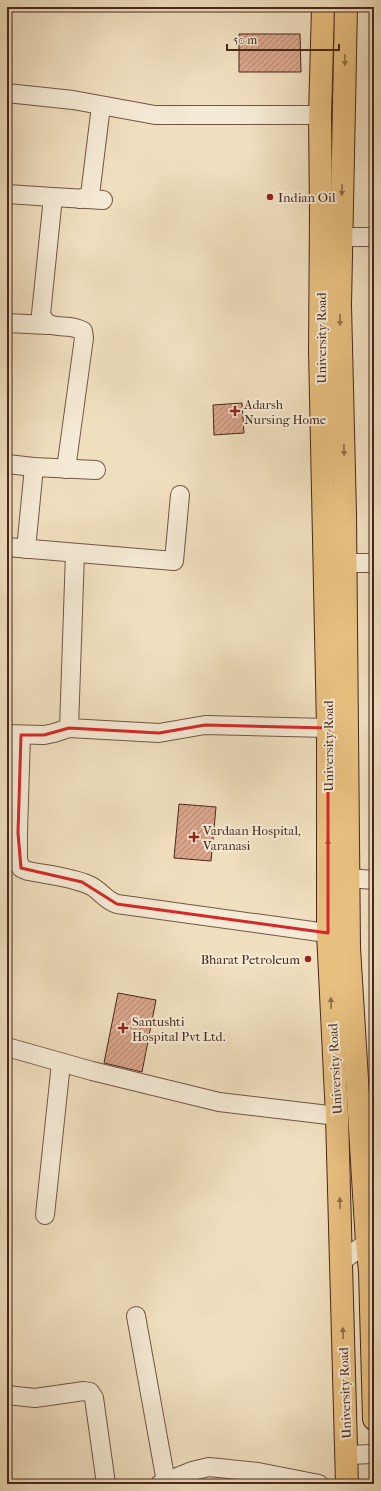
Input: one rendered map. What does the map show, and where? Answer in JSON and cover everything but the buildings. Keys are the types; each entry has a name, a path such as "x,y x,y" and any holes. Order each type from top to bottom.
{"main road":[{"name":"University Road","path":"323,7 320,115 320,357 328,728 338,878 328,933 337,1116 347,1484"},
{"path":"346,7 340,305 346,563 338,878 349,936 370,1240 372,1271 374,1419"}],"street":[{"path":"7,93 73,100 155,115 320,115"},
{"path":"80,198 90,195 100,114"},
{"path":"7,194 103,200"},
{"path":"48,325 43,321 41,314 53,197"},
{"path":"341,237 374,237"},
{"path":"7,323 78,328 83,331 84,338 66,469"},
{"path":"7,464 96,470"},
{"path":"26,549 34,467"},
{"path":"7,548 174,561 180,495"},
{"path":"69,728 75,553"},
{"path":"346,563 374,563"},
{"path":"328,728 205,726 159,733 69,728 44,735 14,734 12,833 21,868 28,871 82,882 92,886 109,901 117,904 349,936"},
{"path":"338,878 374,880"},
{"path":"7,1047 61,1063 219,1102 337,1116"},
{"path":"45,1215 61,1063"},
{"path":"341,1262 370,1240"},
{"path":"136,1316 163,1483 192,1470 209,1467 258,1472 319,1484"},
{"path":"7,1395 35,1398 84,1390 90,1392 94,1398 106,1484"},
{"path":"347,1455 374,1454"}],"highlighted area":[{"path":"205,725 328,728 328,933 117,904 82,882 21,868 18,833 21,735 44,735 69,728 159,733"}],"place":[{"name":"Indian Oil","path":"270,197"},
{"name":"Adarsh Nursing Home","path":"235,411"},
{"name":"Vardaan Hospital, Varanasi","path":"194,837"},
{"name":"Bharat Petroleum","path":"308,959"},
{"name":"Santushti Hospital Pvt Ltd.","path":"123,1028"}]}
